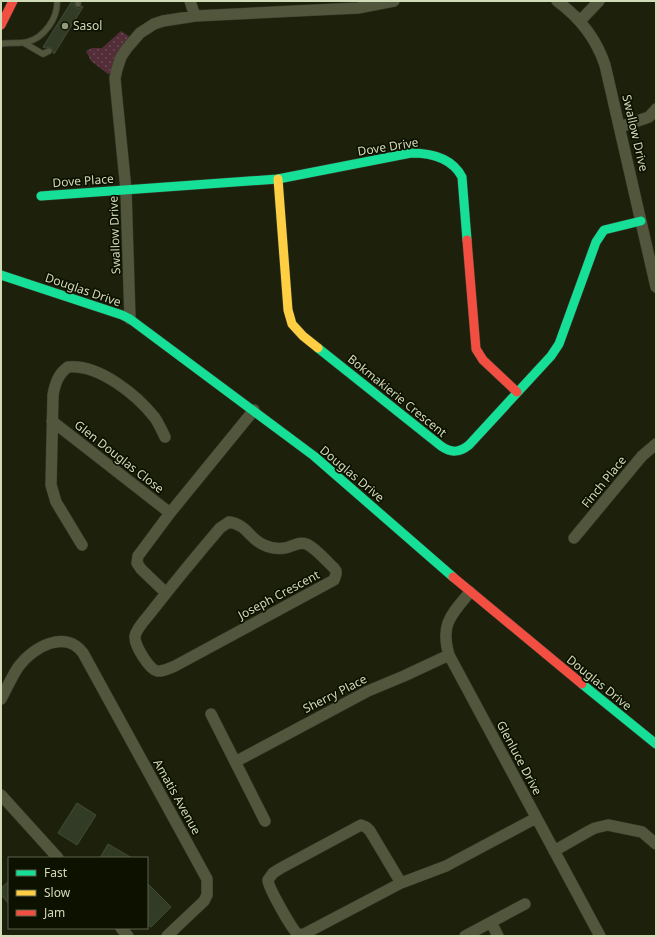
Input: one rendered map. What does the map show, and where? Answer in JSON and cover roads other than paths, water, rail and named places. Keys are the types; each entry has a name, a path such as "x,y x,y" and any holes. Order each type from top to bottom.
{"street":[{"path":"1,25 14,1"},
{"path":"190,1 194,16"},
{"name":"Swallow Drive","path":"130,319 131,303 126,190 116,78 121,57 134,38 147,28 162,21 194,16 358,8 394,1"},
{"name":"Swallow Drive","path":"556,1 567,8 580,21 591,35 602,55 611,88 641,221 654,269 656,287"},
{"path":"580,21 599,1"},
{"path":"620,127 649,117 656,109"},
{"name":"Dove Drive","path":"126,190 278,179 411,153 428,153 453,164 461,174 463,182 476,349 483,360 517,392"},
{"name":"Bokmakierie Crescent","path":"278,179 288,310 292,324 303,336 436,443 451,452 459,451 469,445 517,392 544,365 558,344 600,235 608,228 641,221"},
{"name":"Dove Place","path":"41,196 126,190"},
{"name":"Douglas Drive","path":"1,275 130,319 254,410 340,478 470,592 656,744"},
{"path":"82,545 58,506 52,490 53,395 54,387 59,377 68,367 83,368 94,371 111,379 130,394 155,419 165,437"},
{"path":"166,593 138,566 138,556 170,513 254,410"},
{"name":"Glen Douglas Close","path":"52,421 170,513"},
{"name":"Finch Place","path":"574,538 642,456 656,444"},
{"name":"Joseph Crescent","path":"229,522 244,527 259,542 265,545 278,548 285,548 302,543 308,545 334,568 336,574 334,580 175,666 159,671 155,670 149,665 138,648 135,638 140,626 166,593 220,528 229,522"},
{"name":"Glenluce Drive","path":"470,592 448,622 445,636 448,655 600,936"},
{"name":"Amatis Avenue","path":"1,699 20,665 33,653 57,641 64,641 74,644 80,649 207,879 207,895 204,901 167,936"},
{"name":"Sherry Place","path":"235,762 368,691 448,655"},
{"path":"211,714 265,821"},
{"path":"1,795 57,857"},
{"path":"401,883 370,831 361,825 281,868 270,876 268,880 268,883 293,930 299,935 304,934 401,883 446,866 536,818"},
{"path":"554,851 589,831 608,825 642,832 656,844"},
{"path":"465,936 525,904"},
{"path":"491,922 498,936"}],"lane":[{"path":"1,44 32,40 44,31 55,15 57,1"},
{"path":"24,42 43,54 49,51"}],"place":[{"name":"Sasol","path":"65,26"}]}
